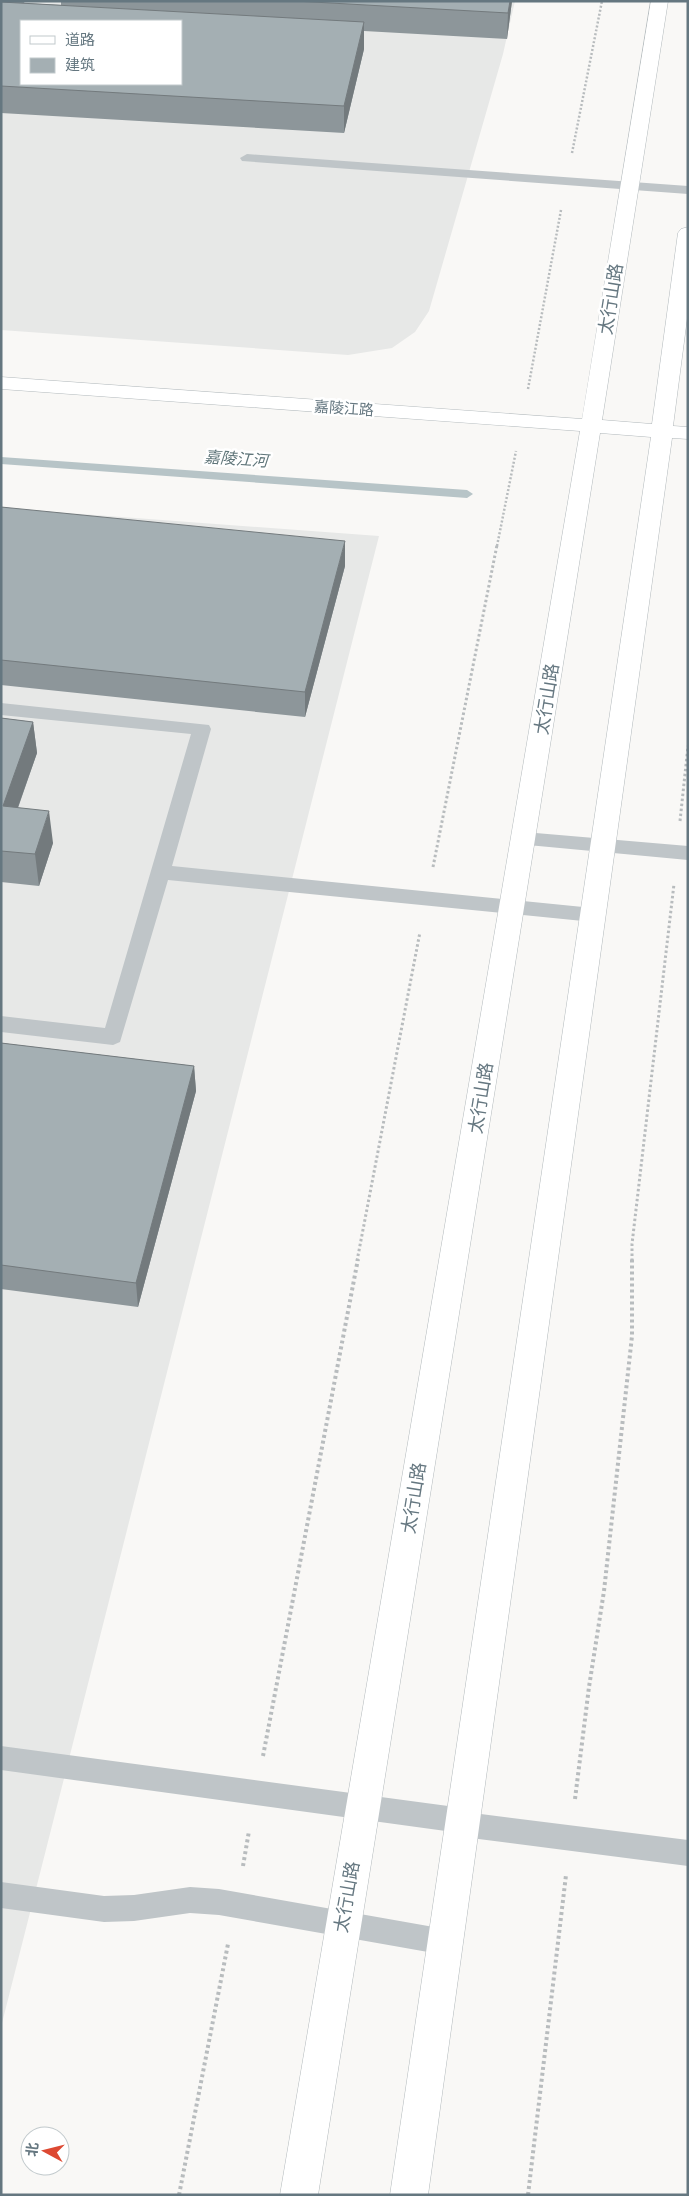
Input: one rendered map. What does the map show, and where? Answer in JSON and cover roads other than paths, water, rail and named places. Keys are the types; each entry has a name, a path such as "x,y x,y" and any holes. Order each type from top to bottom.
{"street":[{"name":"太行山路","path":"299,2195 342,1924 513,907 628,186 660,1"},
{"path":"409,2195 602,847 675,432 688,233"},
{"name":"嘉陵江路","path":"1,383 675,432"}],"lane":[{"path":"247,158 688,190"},
{"path":"1,709 202,729 113,1037 1,1024"},
{"path":"524,839 682,853"},
{"path":"161,872 593,915"},
{"path":"1,1758 688,1853"},
{"path":"1,1895 104,1909 134,1908 190,1900 236,1905 445,1942"}],"waterway":[{"name":"嘉陵江河","path":"1,460 467,494"}]}
